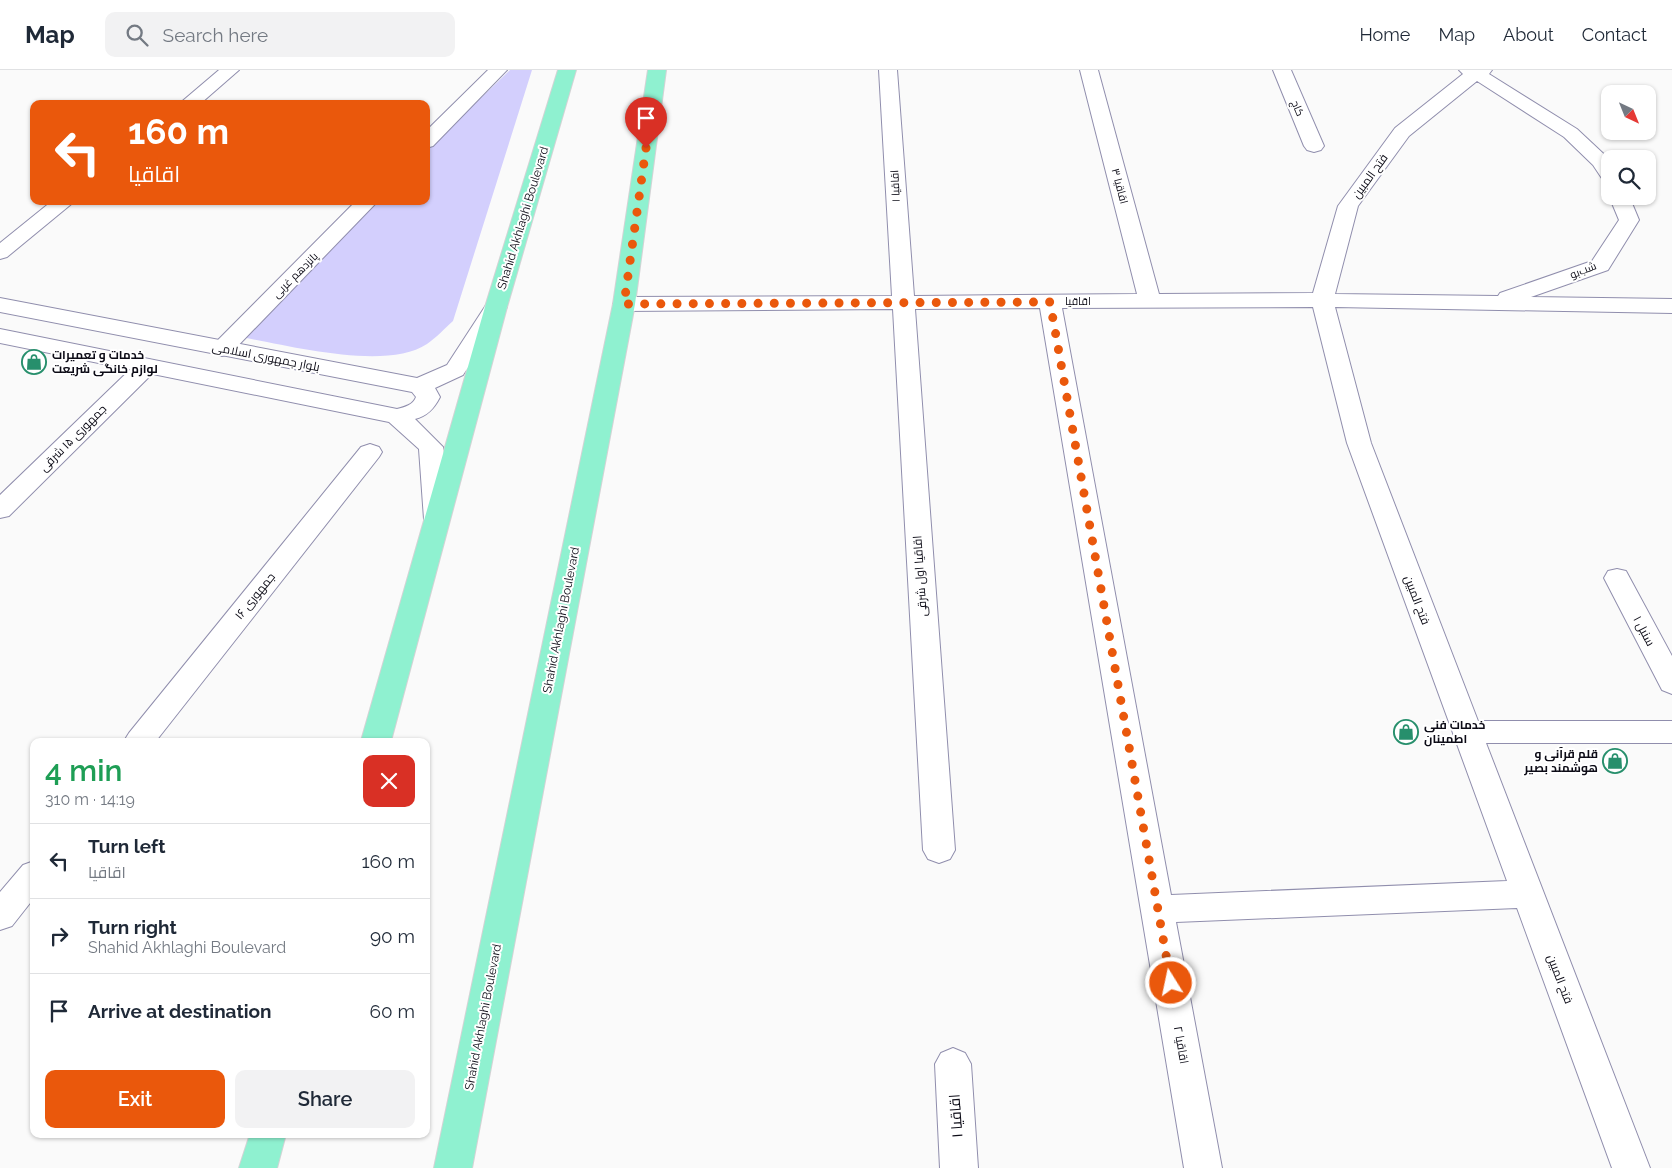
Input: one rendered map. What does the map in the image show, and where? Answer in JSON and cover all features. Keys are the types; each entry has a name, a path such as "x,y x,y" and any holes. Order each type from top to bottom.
{"main road":[{"name":"Shahid Akhlaghi Boulevard","path":"377,738 496,307 567,70"},
{"name":"Shahid Akhlaghi Boulevard","path":"453,1168 624,304 657,70"},
{"path":"258,1168 267,1138"}],"street":[{"path":"193,100 230,70"},
{"path":"430,138 498,70"},
{"name":"اقاقیا ۱","path":"888,70 902,302"},
{"name":"اقاقیا ۳","path":"1089,70 1150,301"},
{"name":"کاج","path":"1282,70 1314,146"},
{"path":"1476,71 1569,131 1601,161"},
{"name":"فتح المبین","path":"1476,71 1402,132 1348,206 1322,300 1359,443 1631,1168"},
{"path":"0,253 60,205"},
{"name":"پانزدهم غربی","path":"222,349 364,205"},
{"name":"شب‌بو","path":"1493,303 1600,265 1629,220 1623,205"},
{"name":"اقاقیا","path":"624,304 1322,300 1672,306"},
{"name":"اقاقیا اول شرقی","path":"902,302 939,850"},
{"name":"اقاقیا ۲","path":"1050,302 1203,1168"},
{"name":"بلوار جمهوری اسلامی","path":"0,305 420,386"},
{"path":"0,336 397,416 419,410 426,404 428,397 426,391 420,386 454,370 496,307"},
{"name":"جمهوری ۱۵ شرقی","path":"0,510 147,366"},
{"path":"397,416 431,447 438,519"},
{"name":"جمهوری ۱۶","path":"141,738 370,452"},
{"name":"سنبل ۱","path":"1617,578 1672,683"},
{"path":"1467,732 1672,732"},
{"path":"0,916 30,879"},
{"path":"1158,909 1528,894"},
{"name":"اقاقیا ۱","path":"953,1064 960,1168"}],"shaded area":[{"path":"510,70 532,70 453,321 427,344 409,352 386,356 333,354 235,336 370,205 430,205 430,147"}],"place":[{"name":"خدمات و تعمیرات لوازم خانگی شریعت","path":"34,362"},
{"name":"خدمات فنی اطمینان","path":"1406,732"},
{"name":"قلم قرآنی و هوشمند بصیر","path":"1615,761"}],"route":[{"path":"646,148 624,304 1050,302 1171,983"}]}
